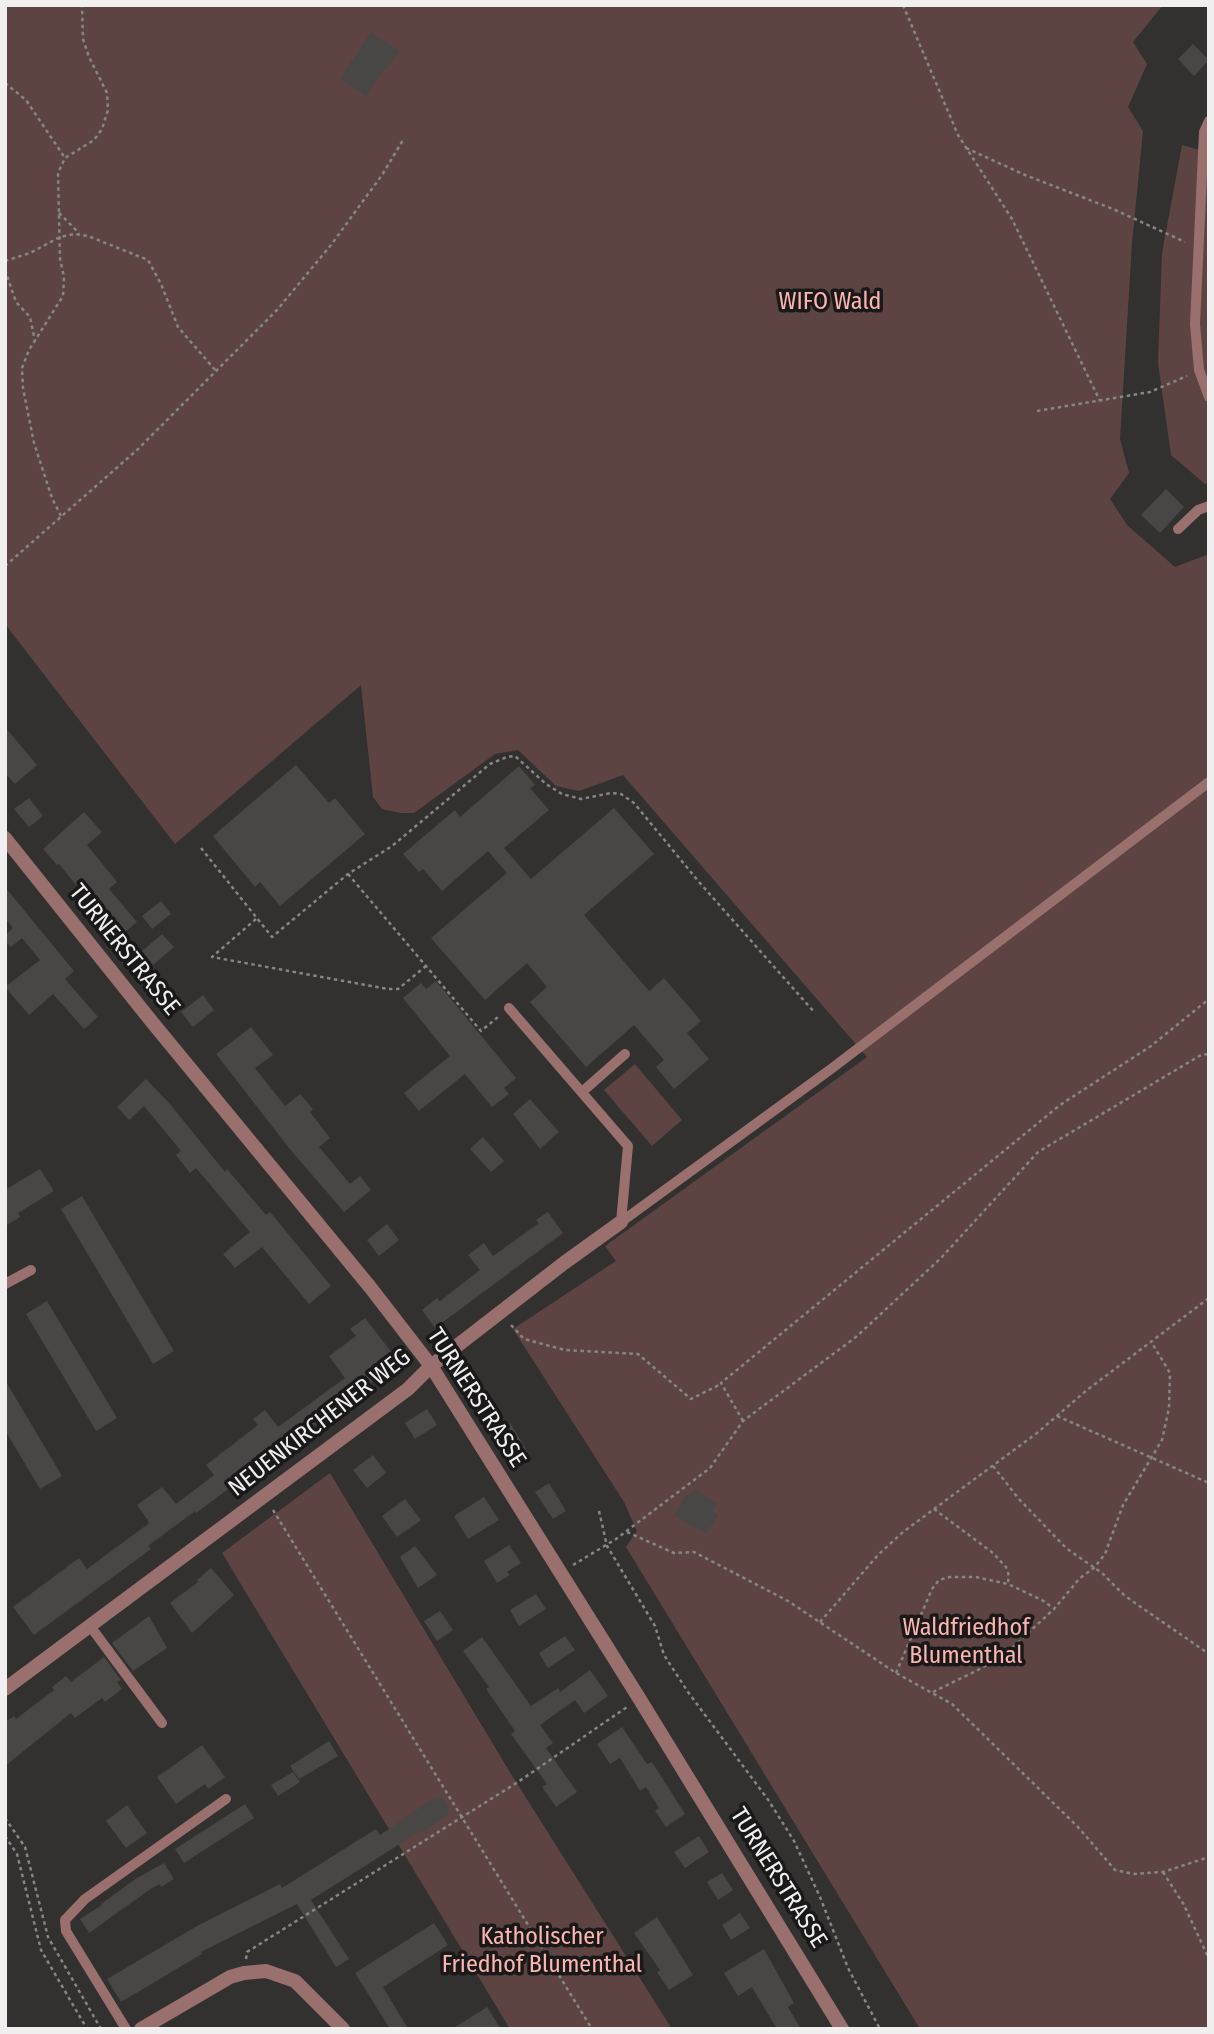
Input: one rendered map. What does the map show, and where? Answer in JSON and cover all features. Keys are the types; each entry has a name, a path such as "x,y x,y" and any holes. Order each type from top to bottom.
{"street":[{"name":"TURNERSTRASSE","path":"5,838 370,1287 431,1366 842,2029"},
{"name":"NEUENKIRCHENER WEG","path":"5,1689 408,1389 431,1366 499,1312 621,1222"},
{"path":"141,2029 212,1986 244,1973 266,1971 295,1981 343,2029"}],"lane":[{"path":"1209,121 1204,132 1195,324 1199,370 1209,397"},
{"path":"1178,529 1198,510 1209,506"},
{"name":"NEUENKIRCHENER WEG","path":"621,1222 831,1069 1209,782"},
{"path":"509,1007 628,1146 621,1222"},
{"path":"582,1092 625,1054"},
{"path":"5,1284 32,1270"},
{"path":"90,1626 162,1723"},
{"path":"126,2029 66,1931 65,1920 85,1899 226,1799"}],"path":[{"path":"61,516 52,498 34,443 23,388 23,368 35,341 63,296 58,173 65,158 94,140 102,129 108,110 107,93 83,39 82,5"},
{"path":"903,5 958,135 1012,219 1100,401"},
{"path":"5,83 26,100 65,158"},
{"path":"5,566 136,450 277,310 331,244 382,175 403,140"},
{"path":"967,148 1199,248"},
{"path":"58,211 70,226 82,235 148,260 178,327 216,371"},
{"path":"5,261 30,253 60,237 82,235"},
{"path":"5,270 16,302 30,317 35,341"},
{"path":"1037,411 1150,392 1199,370"},
{"path":"201,848 272,937 348,874 392,846 490,764 515,756 546,784 562,794 580,799 611,793 621,794 634,803 699,882 815,1013"},
{"path":"348,874 481,1031 509,1007"},
{"path":"257,918 212,957 388,989 398,989 426,966"},
{"path":"499,1312 524,1339 565,1350 638,1354 691,1399 721,1383 1060,1105 1152,1046 1209,999"},
{"path":"561,1573 607,1545 710,1468 743,1421 856,1337 941,1258 1038,1152 1201,1055 1209,1054"},
{"path":"820,1622 878,1555 903,1532 993,1466 1209,1298"},
{"path":"932,1693 982,1668 1011,1649 1054,1609 1105,1554 1128,1497 1162,1440 1169,1408 1170,1373 1152,1343"},
{"path":"721,1383 743,1421"},
{"path":"1057,1416 1209,1483"},
{"path":"993,1466 1018,1498 1066,1548 1094,1568 1125,1596 1209,1654"},
{"path":"264,1496 592,2029"},
{"path":"933,1509 993,1553 1006,1567 1008,1584"},
{"path":"599,1511 607,1545 654,1626 664,1655 688,1692 769,1801 794,1841 848,1968 880,2029"},
{"path":"626,1531 674,1553 694,1552 788,1601 896,1673 952,1704 1078,1827 1115,1870 1133,1874 1163,1872 1209,1857"},
{"path":"896,1673 932,1588 939,1580 950,1577 976,1577 1008,1584 1042,1600 1054,1609"},
{"path":"244,1973 247,1952 518,1782 639,1698"},
{"path":"5,1818 25,1847 48,1937 101,2029"},
{"path":"5,1836 17,1854 41,1950 87,2029"},
{"path":"1163,1872 1184,1905 1209,1959"}],"green space":[{"name":"WIFO Wald","path":"5,5 1163,5 1133,42 1147,64 1128,107 1143,131 1132,243 1120,439 1129,473 1110,499 1127,525 1175,567 1209,554 1209,2029 920,2029 626,1547 637,1531 624,1502 513,1329 616,1261 605,1246 867,1057 623,775 579,791 556,786 518,750 495,754 414,813 382,809 373,797 361,685 175,844 5,624"},
{"path":"1182,145 1196,149 1209,148 1209,483 1205,484 1171,455 1158,363 1162,253"},
{"path":"635,1064 682,1120 652,1146 604,1090"},
{"name":"Katholischer Friedhof Blumenthal","path":"330,1473 511,1774 672,2029 510,2029 222,1553"}],"building":[{"path":"371,32 399,51 366,96 340,79"},
{"path":"1193,44 1209,60 1194,76 1178,59"},
{"path":"1166,489 1184,507 1160,533 1141,515"},
{"path":"5,727 37,765 15,784 5,773"},
{"path":"296,765 329,803 335,798 365,834 280,906 260,882 255,887 213,836"},
{"path":"519,766 535,785 530,788 549,810 504,848 531,879 614,808 654,854 584,915 649,991 664,978 701,1021 687,1033 709,1059 674,1089 656,1067 664,1060 634,1025 586,1067 530,1002 547,987 527,963 485,1000 431,938 507,873 488,851 442,891 423,869 419,872 403,854 455,810 460,817"},
{"path":"29,798 43,816 29,827 14,809"},
{"path":"84,812 102,832 87,845 117,882 109,889 137,922 119,937 59,864 43,849"},
{"path":"5,887 74,971 65,979 98,1017 84,1029 53,994 29,1015 5,987 40,960 22,938 11,947 5,941 5,935 13,928 5,918"},
{"path":"161,901 171,914 152,929 142,916"},
{"path":"162,934 174,947 146,971 135,957"},
{"path":"436,981 516,1078 504,1088 509,1094 492,1107 465,1074 419,1111 404,1093 450,1056 403,998 421,983 426,989"},
{"path":"203,995 214,1010 193,1027 181,1012"},
{"path":"251,1027 273,1055 255,1068 285,1106 300,1094 313,1109 310,1112 330,1138 319,1147 350,1184 360,1176 371,1190 344,1212 289,1148 216,1054"},
{"path":"146,1079 170,1104 225,1172 227,1169 266,1215 270,1212 331,1286 309,1304 262,1247 235,1268 223,1254 250,1232 196,1168 190,1173 176,1155 181,1151 144,1106 129,1120 117,1107"},
{"path":"530,1099 559,1132 540,1149 513,1114"},
{"path":"483,1137 504,1161 491,1172 470,1149"},
{"path":"40,1169 54,1191 18,1213 20,1217 5,1226 5,1190"},
{"path":"82,1196 174,1351 153,1364 61,1209"},
{"path":"548,1212 563,1233 435,1328 422,1310 437,1298 440,1301 480,1270 468,1255 484,1243 493,1256 539,1223 536,1220"},
{"path":"387,1224 399,1240 379,1256 367,1240"},
{"path":"47,1301 117,1418 96,1431 26,1314"},
{"path":"365,1318 399,1362 148,1546 151,1549 34,1635 13,1607 79,1558 87,1569 148,1524 137,1505 162,1487 176,1504 214,1475 206,1465 258,1425 253,1419 265,1410 278,1427 345,1378 329,1356 356,1336 350,1329"},
{"path":"5,1380 62,1476 40,1489 5,1430"},
{"path":"427,1409 437,1425 415,1439 405,1423"},
{"path":"510,1423 528,1452 516,1459 498,1431"},
{"path":"373,1455 386,1473 367,1488 353,1470"},
{"path":"549,1483 566,1511 553,1519 535,1492"},
{"path":"694,1489 717,1504 713,1511 718,1515 706,1534 674,1515 686,1495 689,1497"},
{"path":"484,1497 499,1520 468,1539 454,1516"},
{"path":"405,1499 421,1520 397,1537 382,1516"},
{"path":"509,1545 521,1563 507,1572 510,1575 497,1583 484,1561"},
{"path":"415,1546 437,1575 418,1588 400,1557"},
{"path":"211,1568 234,1595 192,1633 170,1603 198,1582"},
{"path":"536,1594 546,1609 519,1626 510,1610"},
{"path":"440,1611 453,1630 437,1641 424,1621"},
{"path":"149,1616 167,1648 133,1671 112,1643"},
{"path":"565,1636 575,1650 548,1668 539,1653"},
{"path":"482,1637 531,1706 558,1688 560,1692 590,1670 608,1696 584,1713 575,1700 540,1725 553,1743 546,1748 577,1792 556,1807 542,1787 547,1784 511,1734 515,1731 486,1689 489,1687 463,1651"},
{"path":"104,1657 121,1680 117,1682 122,1689 105,1702 102,1698 75,1718 71,1713 5,1766 5,1722 14,1716 16,1719 54,1690 52,1687 66,1676 71,1682"},
{"path":"622,1727 647,1764 652,1762 685,1814 666,1827 655,1811 659,1808 646,1787 640,1791 620,1758 610,1764 597,1744"},
{"path":"329,1741 338,1756 299,1779 290,1766"},
{"path":"202,1745 225,1777 208,1789 205,1784 176,1804 157,1777"},
{"path":"293,1772 300,1782 278,1796 271,1785"},
{"path":"435,1797 442,1798 449,1808 447,1816 311,1900 349,1959 336,1967 297,1904 201,1952 202,1954 121,2002 107,1979 197,1926 280,1884 282,1888 376,1829 380,1835"},
{"path":"245,1804 254,1818 184,1863 175,1849"},
{"path":"127,1805 147,1833 126,1848 106,1821"},
{"path":"699,1836 709,1852 685,1868 674,1852"},
{"path":"164,1863 174,1879 161,1887 160,1884 152,1888 89,1933 80,1919 137,1878"},
{"path":"722,1873 733,1890 718,1900 707,1882"},
{"path":"740,1913 750,1928 731,1940 722,1925"},
{"path":"657,1917 693,1975 669,1990 657,1972 660,1970 634,1933"},
{"path":"434,1923 448,1945 383,1987 408,2029 390,2029 355,1973"},
{"path":"764,1949 794,2003 788,2007 801,2029 777,2029 752,1987 738,1996 724,1973"},
{"path":"487,2007 501,2029 452,2029"}],"park label":[{"name":"Waldfriedhof Blumenthal","path":"966,1642"}]}
